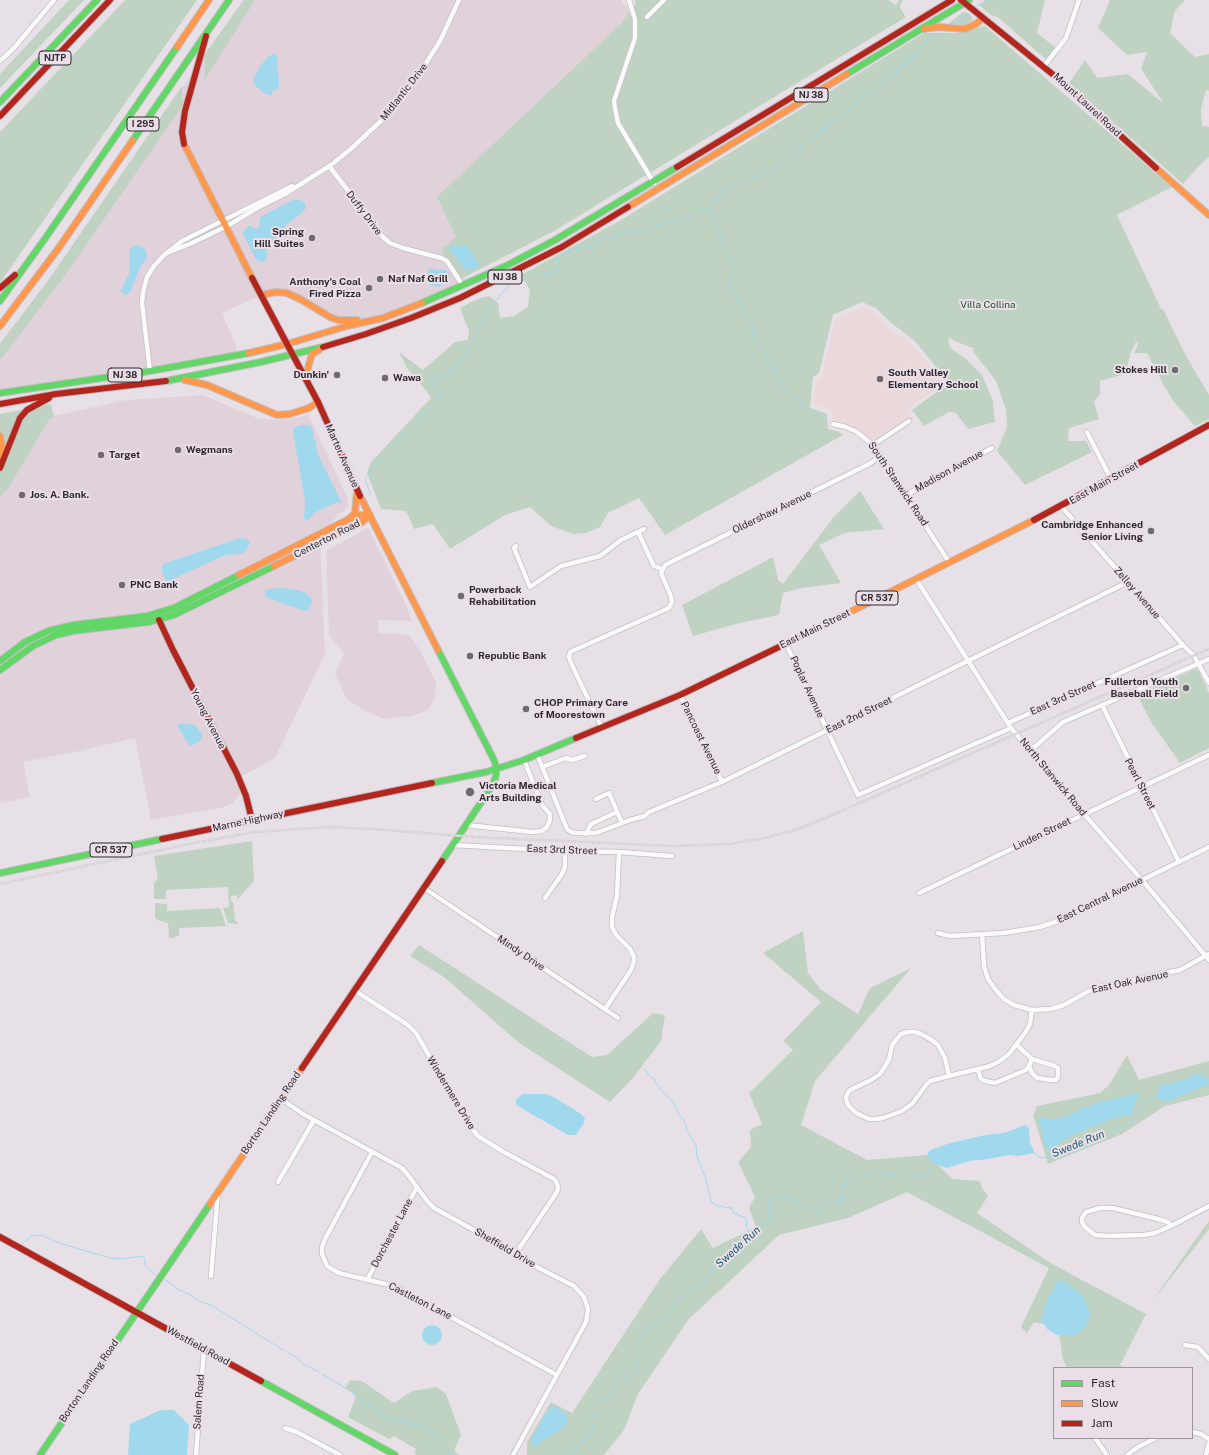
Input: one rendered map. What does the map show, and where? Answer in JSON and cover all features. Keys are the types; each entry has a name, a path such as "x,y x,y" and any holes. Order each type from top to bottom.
{"main road":[{"name":"NJTP","path":"0,102 97,0"},
{"name":"NJTP","path":"0,116 110,0"},
{"name":"I 295","path":"0,301 24,269 210,0"},
{"name":"I 295","path":"0,326 58,249 229,0"},
{"name":"NJ 38","path":"0,393 150,371 250,353 287,344 347,326 383,318 463,286 506,266 555,240 952,0"},
{"name":"NJ 38","path":"0,404 56,394 101,390 173,380 293,355 323,347 411,318 460,298 562,247 805,98 920,30 965,1"},
{"name":"Mount Laurel Road","path":"965,1 983,18 1044,66 1209,215"},
{"path":"920,30 938,27 965,29 973,26 983,18"},
{"name":"Marter Avenue","path":"209,29 185,111 182,132 184,144 261,295 318,402 370,515 494,760 497,769"},
{"path":"0,288 24,269"},
{"path":"261,295 276,292 287,293 300,299 322,313 338,320 383,318"},
{"path":"305,378 312,354 323,347"},
{"path":"173,380 192,381 207,385 277,416 290,414 309,408 318,402"},
{"path":"0,468 20,418 28,410 56,394"},
{"name":"East Main Street","path":"497,769 524,760 680,695 786,644 1061,506 1209,425"},
{"path":"0,436 2,446 0,459"},
{"path":"349,519 355,514 358,490"},
{"name":"Centerton Road","path":"0,661 25,642 48,631 73,625 147,616 174,608 349,519 360,515 370,515"},
{"name":"Centerton Road","path":"0,670 32,646 56,635 73,631 159,620 184,611 361,522 370,515"},
{"name":"Young Avenue","path":"159,620 172,650 237,774 246,796 252,820"},
{"name":"Marne Highway","path":"0,873 497,769"},
{"name":"Borton Landing Road","path":"40,1455 492,786 497,769"},
{"name":"Westfield Road","path":"0,1237 395,1455"}],"street":[{"path":"0,61 14,48 54,0"},
{"name":"Midlantic Drive","path":"150,371 142,303 147,277 154,266 168,252 192,243 225,223 285,194 329,166 366,136 405,94 433,53 459,0"},
{"path":"629,0 635,19 635,38 614,100 615,108 618,123 658,189"},
{"path":"647,17 664,0"},
{"path":"1044,66 1066,38 1078,0"},
{"name":"Duffy Drive","path":"329,166 360,206 371,224 382,236 391,243 403,248 447,261 463,286"},
{"path":"873,445 909,421"},
{"name":"South Stanwick Road","path":"833,424 857,432 873,445 949,562"},
{"path":"1087,432 1111,478"},
{"name":"Madison Avenue","path":"906,495 992,448"},
{"name":"Oldershaw Avenue","path":"663,568 869,464 881,456"},
{"name":"Zelley Avenue","path":"1061,506 1194,656 1209,684"},
{"path":"516,546 514,548 530,587 558,567 600,556 621,540 644,529"},
{"path":"602,728 571,663 569,657 570,652 666,610 671,605 671,596 661,577 663,568 654,566 638,532"},
{"name":"North Stanwick Road","path":"916,579 1011,728 1207,955 1209,960"},
{"name":"East 2nd Street","path":"586,834 596,833 645,816 649,812 722,782 1128,582"},
{"name":"Poplar Avenue","path":"786,644 858,795 1011,728"},
{"name":"East 3rd Street","path":"1008,723 1183,645"},
{"path":"1030,751 1063,722 1209,658"},
{"name":"Pancoast Avenue","path":"680,695 722,782"},
{"name":"Pearl Street","path":"1102,705 1179,862"},
{"path":"537,754 567,829 573,833 586,834 591,824 617,812"},
{"name":"Linden Street","path":"919,893 1209,755"},
{"path":"542,767 566,758 572,760 585,756"},
{"path":"466,825 532,832 542,831 547,827 550,822 550,814 542,805 524,760"},
{"path":"596,799 609,793 622,823"},
{"name":"East 3rd Street","path":"452,845 565,851 619,852 672,856"},
{"name":"East Central Avenue","path":"938,933 950,936 1019,932 1061,920 1209,847"},
{"path":"545,898 562,874 565,851"},
{"path":"605,1009 631,970 634,961 630,949 616,935 612,927 612,917 617,896 619,852"},
{"name":"Mindy Drive","path":"424,888 618,1018"},
{"name":"East Oak Avenue","path":"982,934 984,966 988,979 1004,999 1014,1005 1032,1010 1051,1009 1064,1005 1096,988 1180,970 1207,955"},
{"name":"Windermere Drive","path":"354,990 408,1025 416,1033 470,1126 478,1136 502,1151 554,1179 558,1185 558,1190 554,1197 516,1253"},
{"path":"949,1076 945,1058 938,1046 932,1040 921,1034 908,1032 901,1034 892,1045 889,1060 880,1074 850,1090 846,1099 848,1105 856,1113 869,1119 883,1118 907,1108 912,1104 930,1081 978,1070 1000,1061 1017,1045 1030,1024 1032,1010"},
{"path":"1017,1045 1032,1059 1058,1068 1058,1077 1056,1080 1037,1078 1032,1073 1029,1066"},
{"path":"978,1070 981,1079 995,1083 1026,1070 1032,1059"},
{"name":"Sheffield Drive","path":"281,1099 314,1120 404,1170 434,1208 516,1253 535,1266 577,1288 584,1297 587,1303 588,1312 586,1322 513,1455"},
{"path":"278,1182 314,1120"},
{"name":"Castleton Lane","path":"372,1152 326,1236 322,1250 325,1263 334,1271 394,1286 557,1375"},
{"name":"Dorchester Lane","path":"367,1280 417,1187"},
{"path":"211,1276 218,1192"},
{"path":"1171,1226 1168,1222 1113,1208 1100,1208 1086,1212 1082,1218 1082,1222 1085,1227 1095,1234 1144,1235 1155,1233 1171,1226 1209,1206"},
{"path":"1185,1345 1198,1348 1209,1359"},
{"name":"Salem Road","path":"196,1455 204,1349"},
{"path":"285,1428 297,1432 340,1455"},
{"path":"1193,1432 1209,1438"},
{"path":"1096,1439 1107,1455"},
{"path":"1128,1455 1138,1447 1154,1439"},
{"path":"1206,1455 1209,1443"}],"shaded area":[{"path":"243,0 621,0 632,15 456,237 449,262 463,286 383,318 347,321 293,296 261,295 222,313 239,354 0,393 0,343 65,260"},
{"name":"South Valley Elementary School","path":"863,307 874,311 887,327 913,346 944,383 907,409 914,419 873,445 846,427 832,426 832,411 813,404 816,382 822,376 835,319"},
{"path":"203,395 259,419 272,420 297,418 308,414 347,497 349,506 337,516 320,536 325,654 275,758 235,780 241,793 233,803 220,808 151,820 135,738 23,762 30,797 0,803 0,497 8,489 49,420 54,416 126,400"},
{"path":"368,528 407,607 412,621 378,620 379,633 409,635 421,652 436,682 434,700 428,710 411,716 384,719 364,710 347,699 335,674 344,653 329,635 326,551"}],"green space":[{"path":"69,0 84,0 0,88 0,74"},
{"path":"125,0 197,0 0,283 0,132"},
{"path":"244,0 255,0 204,81 205,59 201,59"},
{"path":"634,0 889,0 895,5 899,0 903,0 900,8 906,17 554,231 459,280 441,250 456,237 437,197 622,23 636,3"},
{"path":"985,0 1045,0 1037,33 1060,51 1050,63 998,17 991,15 979,5"},
{"path":"1110,0 1185,0 1175,11 1170,33 1195,57 1209,54 1209,91 1206,90 1201,109 1202,126 1209,127 1209,157 1183,184 1069,83 1085,60 1097,78 1128,74 1164,104 1141,69 1147,52 1127,55 1098,28"},
{"path":"963,12 968,13 973,18 972,21 965,25 949,23"},
{"name":"Villa Collina","path":"985,26 1172,187 1117,215 1161,309 1163,309 1185,354 1209,395 1209,419 1195,426 1174,402 1147,353 1134,353 1138,344 1135,339 1136,342 1131,352 1125,374 1100,381 1100,394 1094,402 1099,419 1069,428 1068,441 1086,441 1092,452 1025,485 997,451 1007,427 1006,410 996,381 972,350 975,349 948,337 950,348 966,359 982,375 993,401 995,422 968,429 956,413 949,412 924,426 912,410 949,383 915,341 890,322 876,308 862,302 833,315 819,373 813,377 810,408 827,414 828,429 837,431 843,435 665,535 639,498 608,513 600,527 586,533 573,534 551,526 530,507 505,515 450,549 433,524 414,529 406,511 381,509 367,473 371,462 431,398 407,368 399,352 423,370 455,342 468,340 469,331 460,308 477,299 489,296 498,303 500,318 514,316 528,307 530,290 521,275 621,220 924,33 959,33"},
{"path":"182,86 183,105 61,281 0,360 0,344 52,275"},
{"path":"51,404 54,416 49,420 8,489 0,497 0,414"},
{"path":"860,491 884,529 844,533 819,545 841,583 802,588 783,593 779,615 740,623 693,636 682,605 773,557 778,580 783,584 833,518"},
{"path":"1197,668 1209,693 1209,748 1180,763 1153,725 1137,695"},
{"path":"252,841 254,881 238,899 236,895 231,896 235,920 239,924 228,923 223,908 229,907 228,887 166,890 166,899 154,899 154,882 158,879 154,856"},
{"path":"155,903 167,904 167,911 220,908 226,926 179,928 179,936 169,938 168,923 157,920 155,917"},
{"path":"803,931 808,973 820,989 858,1014 870,988 911,968 815,1081 801,1125 867,1160 927,1155 953,1179 980,1181 982,1188 988,1196 977,1213 1052,1264 1146,1314 1120,1365 1124,1367 1066,1367 1063,1360 1059,1333 1047,1325 1034,1322 1027,1333 1021,1327 1049,1268 907,1192 848,1218 779,1235 688,1320 638,1394 624,1430 604,1455 527,1455 527,1442 551,1402 572,1413 660,1279 701,1229 713,1248 756,1227 749,1208 755,1197 738,1162 751,1147 750,1130 762,1124 749,1093 793,1050 783,1041 821,1002 763,953"},
{"path":"419,945 592,1057 607,1055 653,1013 665,1015 661,1041 633,1078 610,1102 519,1043 444,977 410,956"},
{"path":"1127,1055 1139,1080 1209,1061 1209,1095 1165,1106 1122,1134 1048,1164 1033,1115 1037,1106 1100,1093 1109,1085"},
{"path":"1209,1221 1209,1229 1151,1303 1203,1229"},
{"path":"350,1380 362,1381 394,1403 412,1391 437,1387 446,1394 461,1435 454,1450 459,1455 417,1455 414,1453 416,1449 394,1436 389,1439 348,1417 356,1396 345,1388"}],"water":[{"path":"274,54 278,57 277,69 279,88 273,91 271,96 264,93 256,86 253,80 260,66 269,56"},
{"path":"299,199 305,203 305,210 285,226 279,236 268,243 266,260 263,262 256,259 243,234 244,231 248,226 255,229 258,228 260,223 259,220 262,216 293,200"},
{"path":"139,245 145,249 147,255 146,260 141,265 130,293 125,295 121,291 130,273 129,250 134,246"},
{"path":"467,245 479,264 478,267 471,270 465,269 449,249 453,246"},
{"path":"431,268 436,270 446,270 450,274 449,280 438,287 430,285 428,271"},
{"path":"300,425 311,426 314,439 317,442 316,447 319,457 341,501 341,503 337,502 314,513 309,520 304,519 305,501 293,431 294,428"},
{"path":"240,538 247,539 250,543 247,549 240,554 225,555 169,581 166,580 163,575 163,564"},
{"path":"279,588 294,589 306,593 311,598 312,602 309,609 305,611 266,597 265,590"},
{"path":"182,723 195,725 202,734 200,741 191,746 189,745 177,725"},
{"path":"1195,1074 1205,1075 1205,1078 1209,1079 1209,1084 1167,1102 1159,1099 1157,1092 1160,1086 1186,1079"},
{"path":"522,1094 545,1094 554,1097 581,1114 585,1119 584,1123 576,1135 568,1135 516,1105 516,1100"},
{"path":"1138,1094 1139,1097 1131,1115 1124,1115 1100,1123 1063,1140 1051,1150 1044,1144 1041,1126 1038,1121 1041,1117 1047,1117 1050,1120 1055,1119 1071,1115 1079,1110 1100,1102"},
{"path":"1025,1125 1029,1128 1030,1143 1034,1153 969,1161 947,1168 932,1163 927,1155 928,1152 933,1149 950,1143 985,1135 1004,1133"},
{"path":"1059,1280 1069,1285 1083,1296 1089,1311 1089,1319 1086,1326 1080,1332 1070,1336 1057,1335 1048,1330 1042,1322 1043,1312 1048,1298"},
{"path":"428,1325 436,1325 442,1331 442,1339 436,1345 428,1345 422,1339 422,1331"},
{"path":"552,1407 556,1407 566,1415 568,1419 567,1424 561,1430 543,1440 539,1444 531,1446 532,1438 546,1413"},
{"path":"161,1410 174,1410 189,1425 187,1455 128,1455 130,1424"}],"waterway":[{"path":"977,5 990,0"},
{"path":"954,24 970,14"},
{"path":"369,496 370,494 365,479 375,466 435,401 442,396 441,391 433,385 430,379 446,375 455,366 474,339 479,325 493,304 510,284 515,281 524,280 531,273 554,274 559,257 578,248 592,246 603,239 613,239 627,231 642,231 653,226 686,219 693,213 699,214 701,210 708,210 713,201 720,196 728,186 734,182 751,179 761,172 774,168 789,155 817,136 831,122 845,115 851,107 881,83 895,74 917,52 932,34 941,34 945,32"},
{"path":"711,208 714,224 734,269 729,284 738,296 738,300 752,325 756,342 761,346 769,362 774,365 776,377 779,381 793,396 799,399 805,409 811,410 825,419"},
{"path":"645,1069 675,1105 678,1113 685,1122 687,1131 696,1145 697,1157 706,1179 711,1201 717,1206 731,1208 734,1213 746,1218 746,1226 752,1233"},
{"name":"Swede Run","path":"1034,1152 1040,1158 1051,1156 1127,1125 1137,1117 1143,1104 1159,1097"},
{"name":"Swede Run","path":"568,1455 575,1450 579,1442 585,1440 589,1436 596,1422 594,1412 602,1404 616,1383 634,1369 637,1361 638,1343 642,1335 653,1326 663,1321 677,1302 704,1281 717,1265 730,1256 746,1237 756,1232 770,1214 771,1203 774,1198 786,1196 815,1212 819,1212 823,1208 824,1201 842,1202 845,1180 850,1174 856,1173 865,1177 869,1172 874,1171 886,1174 919,1177 930,1173 932,1162"},
{"path":"21,1245 31,1236 41,1235 59,1243 110,1258 122,1259 142,1256 146,1267 155,1274"},
{"path":"166,1280 179,1290 187,1293 199,1301 211,1305 283,1350"},
{"path":"287,1352 298,1358 302,1363 319,1372"},
{"path":"322,1374 352,1392 386,1417 425,1427 442,1440 441,1448 443,1450 454,1455"}],"railway":[{"path":"0,884 184,845 255,832 329,827 475,837 672,846 730,844 764,838 792,831 821,820 1209,649"}],"traffic: fast":[{"path":"0,102 97,0"},
{"path":"133,140 229,0"},
{"path":"847,74 969,0"},
{"path":"0,301 44,240 177,47"},
{"path":"422,303 506,266 555,240 677,167"},
{"path":"166,381 261,362 323,347"},
{"path":"0,393 150,371 249,353"},
{"path":"0,670 33,646 56,635 73,631 149,622 174,615 274,566"},
{"path":"0,661 25,642 48,631 73,625 147,616 174,608 239,575"},
{"path":"438,650 494,760 496,767 496,776 492,786 442,861"},
{"path":"432,783 486,772 524,760 576,738"},
{"path":"0,873 162,839"},
{"path":"40,1455 210,1204"},
{"path":"261,1381 395,1455"}],"traffic: slow":[{"path":"177,47 209,0"},
{"path":"924,29 938,27 965,29 976,24 983,18"},
{"path":"628,207 847,74"},
{"path":"0,326 58,249 133,140"},
{"path":"184,144 252,278"},
{"path":"1156,168 1209,215"},
{"path":"261,295 276,292 287,293 330,317 338,320 357,320"},
{"path":"249,353 287,344 347,326 383,318 422,303"},
{"path":"305,378 312,354 319,350"},
{"path":"185,380 207,385 277,415 290,414 309,408 318,402"},
{"path":"0,436 2,446 0,459"},
{"path":"350,518 355,513 357,492"},
{"path":"360,496 438,650"},
{"path":"239,575 349,519 360,515 370,515"},
{"path":"274,566 361,523 370,515"},
{"path":"814,630 1034,520"},
{"path":"210,1204 302,1068"}],"traffic: jam":[{"path":"0,116 110,0"},
{"path":"677,167 952,0"},
{"path":"961,0 1056,77 1156,168"},
{"path":"184,144 182,132 185,111 206,36"},
{"path":"323,347 411,318 460,298 562,247 628,207"},
{"path":"0,288 15,275"},
{"path":"252,278 287,344"},
{"path":"287,344 318,402 360,496"},
{"path":"0,404 56,394 166,381"},
{"path":"0,468 20,418 27,410 49,398"},
{"path":"1034,520 1209,425"},
{"path":"159,620 237,774 246,796 252,820"},
{"path":"576,738 680,695 814,630"},
{"path":"162,839 432,783"},
{"path":"302,1068 442,861"},
{"path":"0,1237 261,1381"}],"place":[{"name":"Spring Hill Suites","path":"312,238"},
{"name":"Naf Naf Grill","path":"380,279"},
{"name":"Anthony's Coal Fired Pizza","path":"369,288"},
{"name":"Stokes Hill","path":"1175,370"},
{"name":"Dunkin'","path":"337,375"},
{"name":"Wawa","path":"385,378"},
{"name":"South Valley Elementary School","path":"880,379"},
{"name":"Wegmans","path":"178,450"},
{"name":"Target","path":"101,455"},
{"name":"Jos. A. Bank.","path":"22,495"},
{"name":"Cambridge Enhanced Senior Living","path":"1151,531"},
{"name":"PNC Bank","path":"122,585"},
{"name":"Powerback Rehabilitation","path":"461,596"},
{"name":"Republic Bank","path":"470,656"},
{"name":"Fullerton Youth Baseball Field","path":"1186,688"},
{"name":"CHOP Primary Care of Moorestown","path":"526,709"},
{"name":"Victoria Medical Arts Building","path":"470,792"}]}
